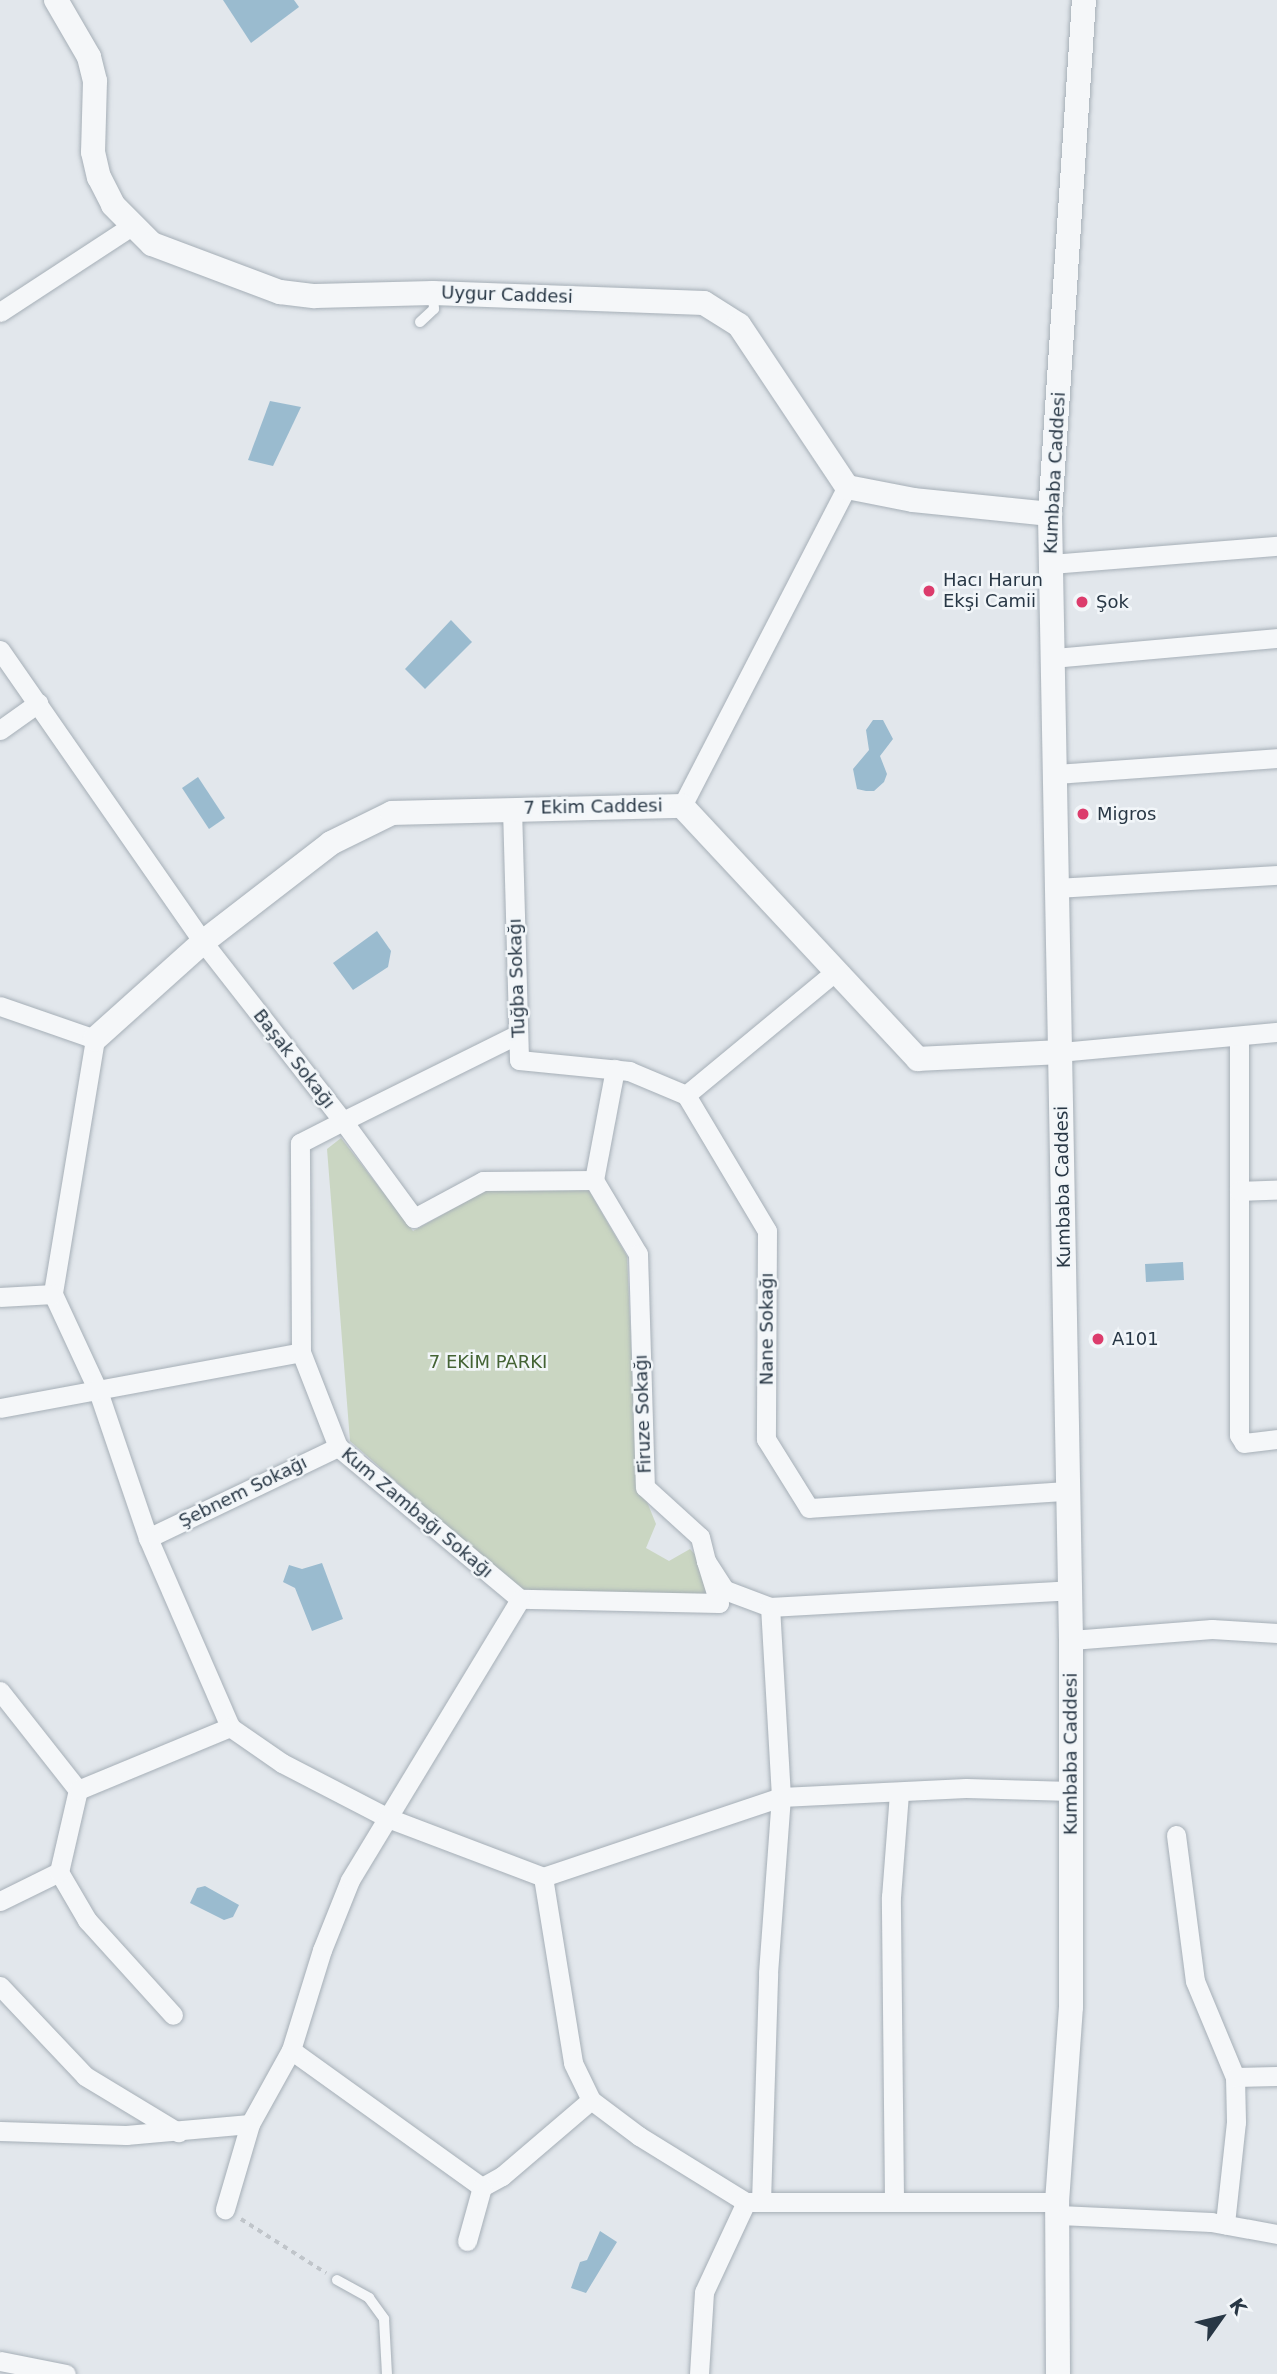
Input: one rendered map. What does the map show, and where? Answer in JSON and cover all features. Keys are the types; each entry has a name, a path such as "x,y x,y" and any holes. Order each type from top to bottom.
{"street":[{"name":"Uygur Caddesi","path":"56,0 89,57 94,81 93,152 99,177 130,227 152,244 280,292 314,296 433,293 704,303 715,307 738,325 847,487"},
{"name":"Kumbaba Caddesi","path":"1058,2374 1058,2208 1071,2007 1071,1640 1050,514 1084,0"},
{"path":"0,312 130,227"},
{"path":"682,806 847,487 913,500 1050,514"},
{"path":"1051,564 1277,546"},
{"path":"1053,658 1277,638"},
{"name":"Başak Sokağı","path":"0,650 203,942 343,1121 518,1034"},
{"path":"0,730 38,703"},
{"path":"1055,774 1277,758"},
{"name":"7 Ekim Caddesi","path":"94,1039 203,942 331,843 392,813 512,808 682,806 918,1059 1060,1052"},
{"name":"Tuğba Sokağı","path":"512,808 519,1060 615,1069 687,1095"},
{"path":"1057,888 1277,875"},
{"path":"687,1095 836,971"},
{"path":"0,1006 94,1039 53,1294 98,1391 148,1538 230,1727 282,1763 388,1818 543,1877 781,1797 966,1788 1071,1791"},
{"path":"1060,1052 1277,1032"},
{"path":"1239,1036 1239,1436 1244,1443 1277,1439"},
{"path":"343,1121 414,1218 483,1181 594,1180 615,1069"},
{"name":"Nane Sokağı","path":"687,1095 767,1231 766,1439 809,1508 1069,1491"},
{"name":"Kum Zambağı Sokağı","path":"343,1121 300,1143 301,1352 338,1447 520,1600"},
{"name":"Firuze Sokağı","path":"594,1180 638,1254 645,1487 700,1537 706,1561 725,1590 770,1608 1070,1590"},
{"path":"1239,1191 1277,1190"},
{"path":"0,1297 53,1294"},
{"path":"0,1408 301,1352"},
{"name":"Şebnem Sokağı","path":"148,1538 338,1447"},
{"path":"225,2209 250,2124 291,2050 321,1950 350,1880 520,1600 719,1603 706,1561"},
{"path":"699,2374 704,2292 753,2202 781,1797 770,1608"},
{"path":"1071,1640 1212,1629 1277,1633"},
{"path":"0,1691 78,1790"},
{"path":"78,1790 230,1727"},
{"path":"78,1790 59,1872 87,1920 173,2015"},
{"path":"894,2199 891,1897 899,1793"},
{"path":"1176,1835 1195,1981 1235,2077 1236,2122 1225,2224"},
{"path":"0,1901 59,1872"},
{"path":"543,1877 573,2063 592,2100 639,2136 753,2202 894,2199 1058,2208 1225,2224 1277,2234"},
{"path":"0,1986 85,2076 179,2132"},
{"path":"291,2050 482,2187"},
{"path":"1235,2077 1277,2076"},
{"path":"467,2241 482,2187 502,2176 592,2100"},
{"path":"0,2131 179,2132 250,2124"},
{"path":"0,2361 66,2374"}],"lane":[{"path":"420,322 434,309 433,293"},
{"path":"337,2280 369,2298 384,2319 387,2374"}],"path":[{"path":"225,2209 337,2280"}],"green space":[{"name":"7 EKİM PARKI","path":"341,1138 413,1231 489,1189 588,1189 627,1256 637,1477 656,1524 646,1548 669,1561 690,1549 708,1568 711,1595 523,1593 350,1441 327,1149"}],"water":[{"path":"223,0 294,0 299,7 251,43"},
{"path":"270,401 301,407 273,466 248,460"},
{"path":"451,620 472,642 425,689 405,669"},
{"path":"873,720 883,720 893,739 880,756 887,774 884,782 874,791 866,791 857,789 853,769 869,750 866,730"},
{"path":"198,777 225,818 209,829 182,788"},
{"path":"377,931 391,951 388,967 353,990 333,963"},
{"path":"1183,1262 1184,1280 1146,1282 1145,1264"},
{"path":"322,1563 343,1619 312,1631 295,1588 283,1582 289,1565 302,1569"},
{"path":"205,1886 239,1905 233,1917 224,1920 190,1903 197,1888"},
{"path":"600,2231 617,2242 586,2293 571,2288 580,2262 587,2260"}],"place":[{"name":"Hacı Harun Ekşi Camii","path":"929,591"},
{"name":"Şok","path":"1082,602"},
{"name":"Migros","path":"1083,814"},
{"name":"A101","path":"1098,1339"}]}
